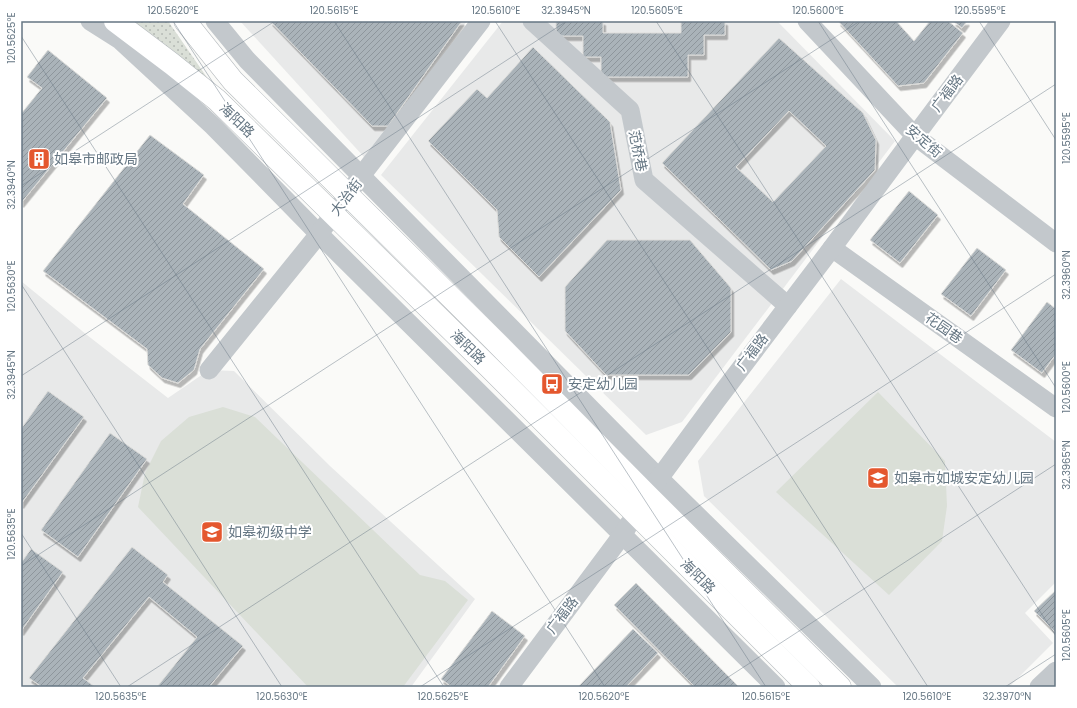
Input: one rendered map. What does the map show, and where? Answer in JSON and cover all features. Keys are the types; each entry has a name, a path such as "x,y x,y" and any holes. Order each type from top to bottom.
{"main road":[{"name":"海阳路","path":"115,21 172,64 216,100 488,366 809,687"},
{"name":"海阳路","path":"188,24 233,81 490,336 653,486 840,687"}],"street":[{"path":"90,21 120,40 213,126 319,234 776,687"},
{"path":"215,21 247,60 361,176 653,486 872,687"},
{"name":"大治街","path":"209,370 319,234 361,176 481,21"},
{"name":"范桥巷","path":"532,21 630,110 644,180 788,306"},
{"name":"安定街","path":"807,21 915,136 1056,243"},
{"name":"广福路","path":"509,687 622,534 653,486 1001,21"},
{"name":"花园巷","path":"832,248 1056,408"},
{"path":"1039,687 1056,671"}],"shaded area":[{"path":"132,21 168,21 217,92 163,43"},
{"path":"240,21 467,21 364,157"},
{"path":"503,21 777,21 895,141 682,422 646,435 381,175"},
{"name":"如皋市如城安定幼儿园","path":"841,279 1056,442 1056,582 1025,613 1053,643 1009,687 898,687 704,496 698,461"},
{"name":"如皋初级中学","path":"21,281 168,398 209,370 234,371 330,466 475,599 411,687 26,687 21,684"},
{"path":"878,392 945,461 947,506 942,541 889,595 776,492"},
{"path":"223,407 255,417 420,575 445,581 468,600 403,687 308,687 138,507 145,473 161,441 189,417"}],"building":[{"path":"270,21 462,21 388,126 372,126"},
{"path":"556,21 603,21 603,33 681,33 681,21 725,21 725,35 704,35 704,55 688,55 688,77 601,77 601,57 583,57 583,36 556,36"},
{"path":"838,21 896,21 914,41 930,21 948,21 963,33 924,83 898,86"},
{"path":"953,21 967,21 962,28"},
{"path":"779,38 863,113 876,140 875,170 792,261 771,270 662,163","holes":["789,111 826,146 773,202 736,167"]},
{"path":"533,47 610,122 621,190 539,277 499,237 497,210 428,141 477,89 487,98"},
{"name":"如皋市邮政局","path":"48,50 107,98 21,203 21,114 42,88 27,77"},
{"path":"150,135 204,175 183,204 264,269 200,349 194,370 178,383 162,378 148,365 147,349 43,271"},
{"path":"909,191 938,215 900,263 870,240"},
{"path":"607,240 690,240 731,288 731,332 689,375 606,375 565,331 565,287"},
{"path":"977,248 1006,270 971,316 941,294"},
{"path":"1047,302 1056,309 1056,354 1042,373 1011,350"},
{"path":"48,391 84,417 21,504 21,429"},
{"path":"110,433 147,459 78,557 41,530"},
{"path":"132,547 168,575 163,582 243,646 209,687 157,687 197,637 149,597 83,678 95,687 42,687 29,678"},
{"path":"31,549 63,572 21,631 21,563"},
{"path":"636,583 739,687 695,687 614,605"},
{"path":"1056,590 1056,631 1055,632 1034,611"},
{"path":"492,611 525,636 488,687 452,687 441,679"},
{"path":"633,629 658,653 626,687 578,687"}],"place":[{"name":"如皋市邮政局","path":"39,159"},
{"name":"安定幼儿园","path":"552,384"},
{"name":"如皋市如城安定幼儿园","path":"878,478"},
{"name":"如皋初级中学","path":"212,532"}]}
